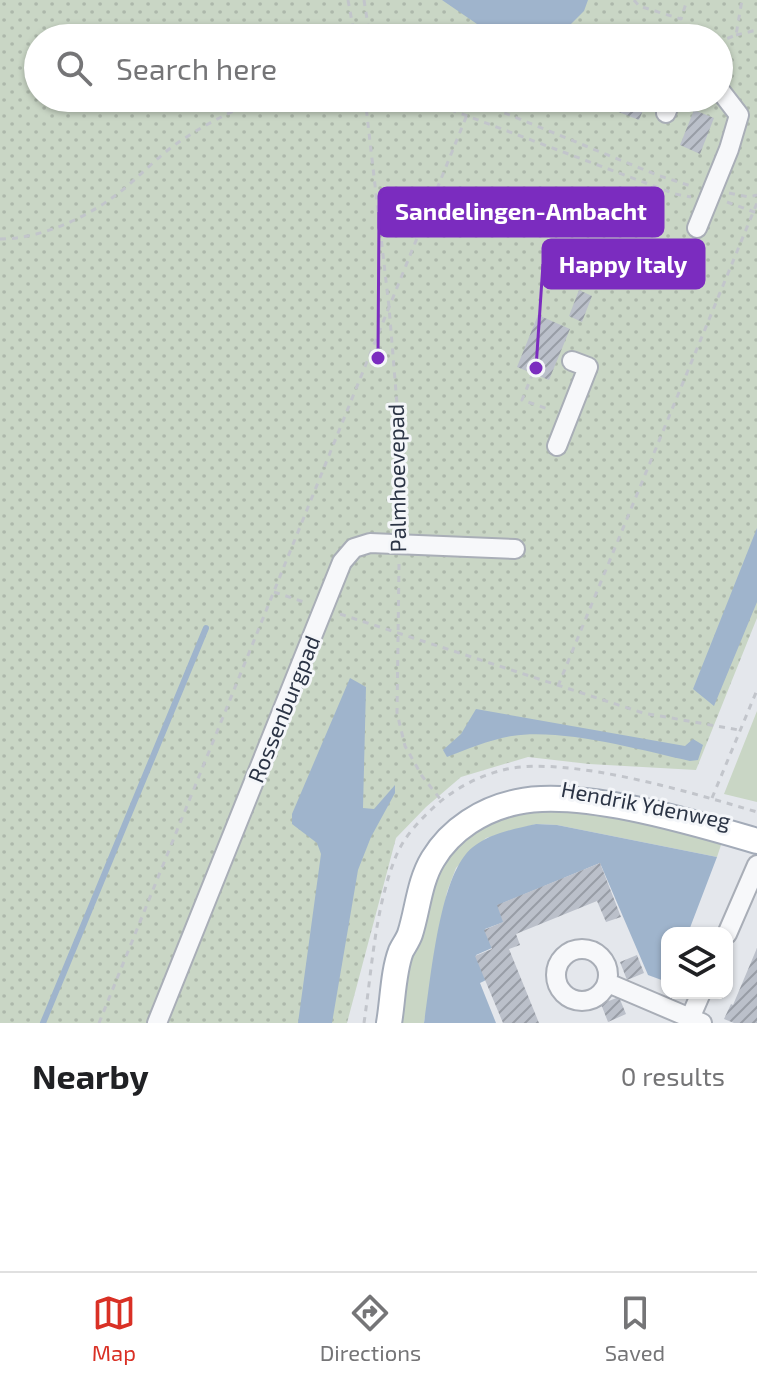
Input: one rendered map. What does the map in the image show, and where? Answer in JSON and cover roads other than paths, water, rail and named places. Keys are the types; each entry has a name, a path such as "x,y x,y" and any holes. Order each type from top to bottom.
{"main road":[{"name":"Hendrik Ydenweg","path":"400,953 397,935 407,887 417,863 433,837 449,820 488,796 534,786 581,788 757,828"},
{"name":"Hendrik Ydenweg","path":"389,1023 400,953 409,935 420,889 433,859 464,825 491,810 517,802 544,799 595,803 660,815 757,841"}],"street":[{"path":"697,228 729,149 739,115 733,107"},
{"path":"557,446 588,367 572,361"},
{"name":"Rossenburgpad","path":"157,1023 342,562 354,548 370,543 515,549"},
{"path":"730,927 756,871"},
{"path":"608,983 694,1021 700,999"}],"water":[{"path":"442,0 588,0 584,11 571,24 477,24"},
{"path":"757,528 757,602 714,706 693,689"},
{"path":"350,678 366,687 363,808 374,809 395,785 395,793 371,837 358,870 332,1023 298,1023 321,854 317,843 292,824 292,814"},
{"path":"476,709 685,746 693,739 703,745 698,760 690,761 578,737 532,734 495,740 447,757 443,750 461,734"},
{"path":"536,824 557,825 717,857 690,927 661,927 661,980 648,975 600,863 498,905 504,922 485,929 492,948 476,955 486,980 480,983 496,1023 424,1023 438,929 452,879 461,860 473,847 503,832"}],"waterway":[{"path":"43,1023 206,628"}],"place":[{"name":"Sandelingen-Ambacht","path":"378,358"},
{"name":"Happy Italy","path":"536,368"}]}
